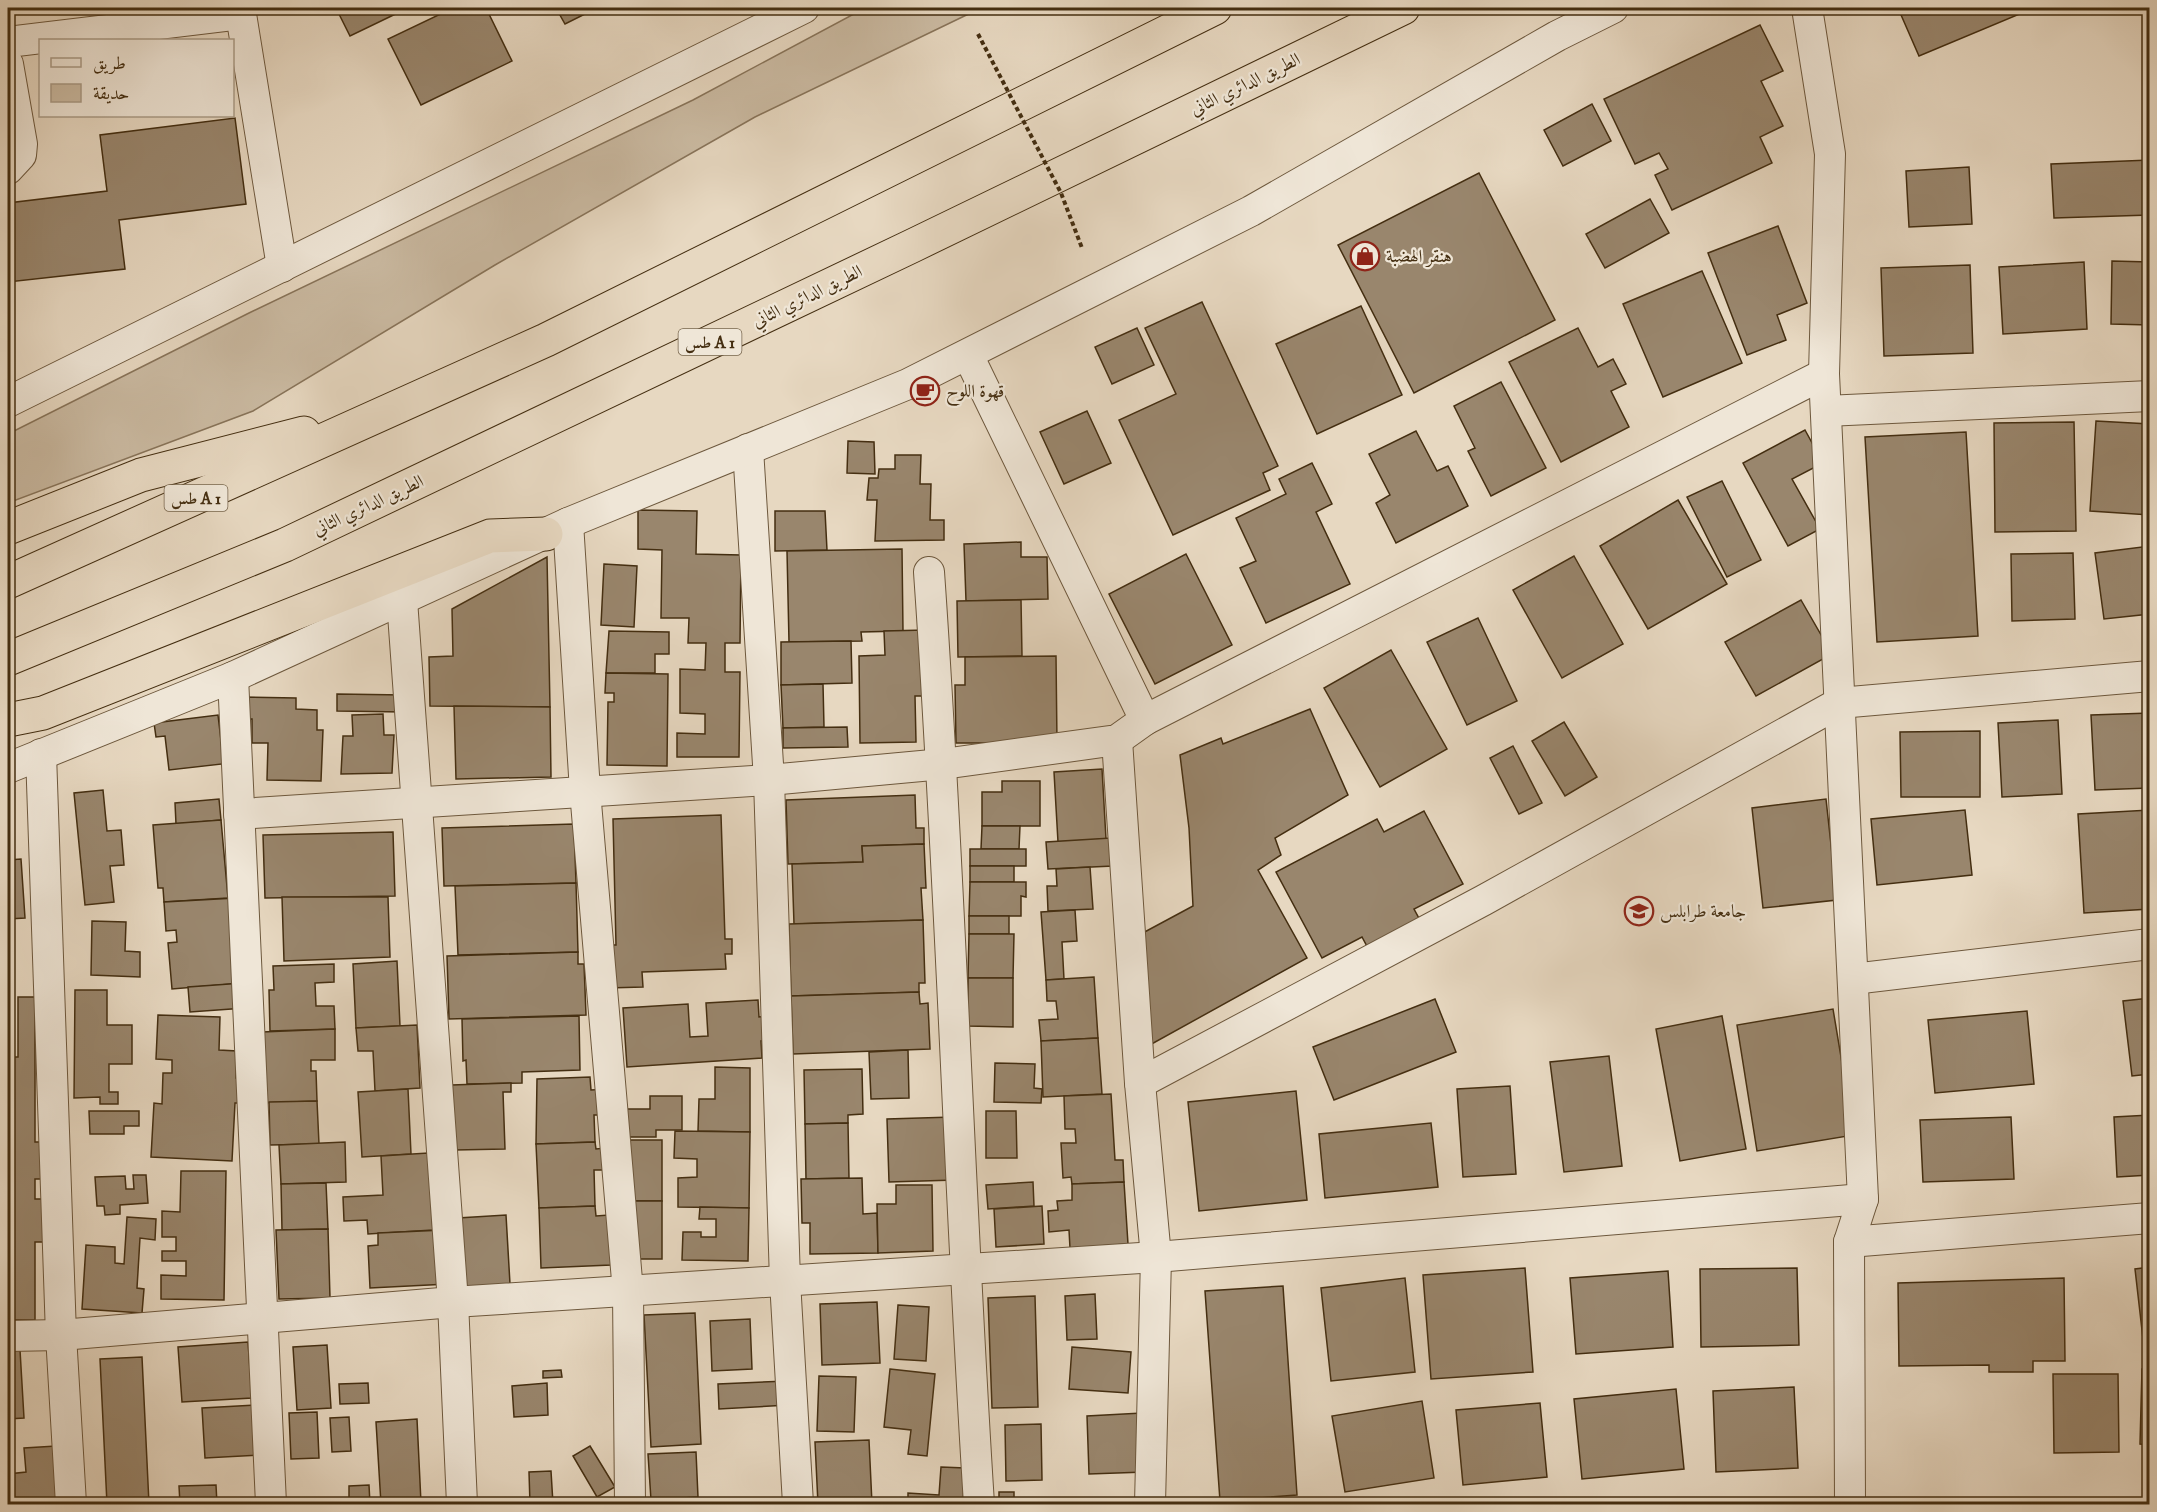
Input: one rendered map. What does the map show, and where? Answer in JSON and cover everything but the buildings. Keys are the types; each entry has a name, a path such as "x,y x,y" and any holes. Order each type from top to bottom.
{"highway":[{"name":"طس A 1","path":"8,582 546,340 1215,8"},
{"name":"الطريق الدائري الثاني","path":"8,659 295,540 1403,8"},
{"path":"8,528 141,475 385,413"},
{"path":"8,720 43,713 490,536 557,529"}],"street":[{"path":"8,402 804,8"},
{"path":"8,768 233,677 557,529 908,384 1251,212 1557,36 1613,8"},
{"path":"1807,8 1830,154 1824,374 1863,1199 1849,1242 1850,1504"},
{"path":"8,42 154,16 240,11 282,267"},
{"path":"8,64 22,144 21,155 8,169"},
{"path":"968,355 1145,720"},
{"path":"239,814 769,780 943,764 1117,740 1145,720 1824,374"},
{"path":"1826,411 2150,396"},
{"path":"748,449 769,780 785,1281 798,1504"},
{"path":"557,529 585,791 628,1292 630,1504"},
{"path":"929,572 943,764 964,1268 978,1504"},
{"path":"402,600 453,1302 462,1504"},
{"path":"1140,1083 1484,900 1839,704 2150,676"},
{"path":"233,677 271,1504"},
{"path":"1117,740 1140,1083 1156,1257 1150,1504"},
{"path":"41,754 61,1335 71,1504"},
{"path":"1853,979 2150,944"},
{"path":"8,1336 61,1335 263,1320 453,1302 1156,1257 1863,1199"},
{"path":"1849,1242 2150,1218"}],"path":[{"path":"978,34 1061,193 1082,248"}],"green space":[{"path":"865,8 981,8 755,117 495,265 253,411 8,503 8,434 249,313 693,100"}],"place":[{"name":"هنقر الهضبة","path":"1365,256"},
{"name":"قهوة اللوح","path":"925,391"},
{"name":"جامعة طرابلس","path":"1639,911"}]}
